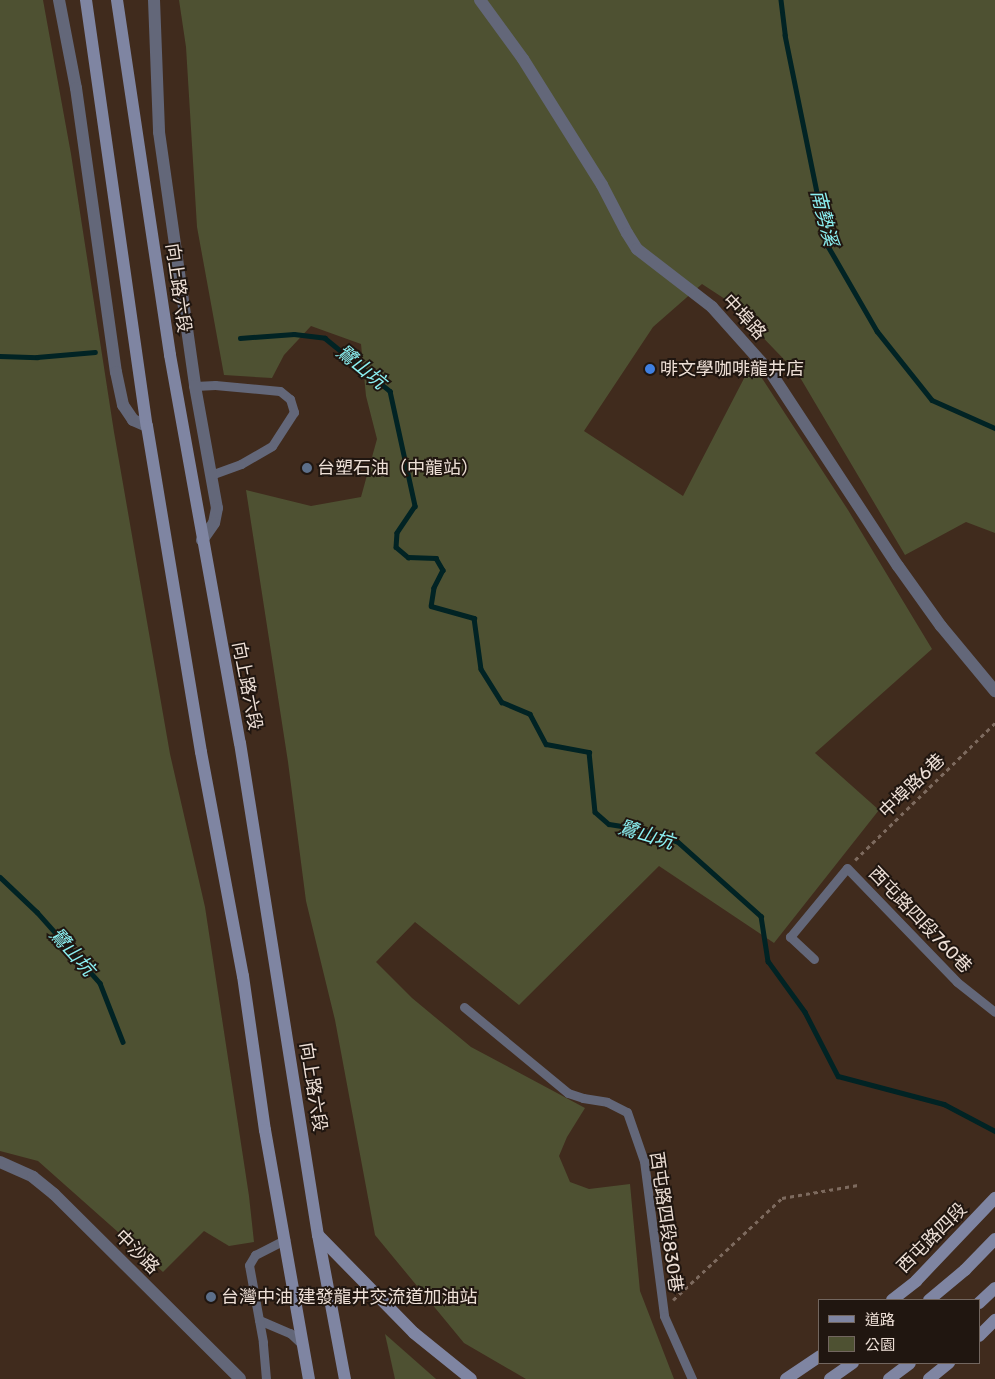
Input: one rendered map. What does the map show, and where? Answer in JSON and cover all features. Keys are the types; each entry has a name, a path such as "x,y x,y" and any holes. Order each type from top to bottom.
{"main road":[{"path":"86,0 146,426 201,752 243,976 266,1130 309,1379"},
{"name":"向上路六段","path":"117,0 170,355 254,829 318,1235 345,1379"},
{"name":"西屯路四段","path":"893,1299 916,1281 995,1198"},
{"path":"318,1235 414,1333 471,1379"},
{"path":"930,1299 965,1270 995,1239"},
{"path":"980,1302 995,1288"},
{"path":"980,1335 995,1320"},
{"path":"786,1379 818,1358"},
{"path":"830,1379 852,1364"},
{"path":"890,1379 909,1364"},
{"path":"929,1379 948,1364"}],"street":[{"path":"59,0 76,88 116,372 123,406 133,420 146,426"},
{"path":"154,0 159,132 194,386 217,508 214,523 202,540"},
{"name":"中埠路","path":"480,0 523,58 602,185 626,233 637,249 712,307 771,373 898,566 940,626 995,691"},
{"name":"中沙路","path":"0,1162 33,1177 54,1194 240,1379"}],"lane":[{"path":"194,386 215,385 280,391 290,399 294,412 272,446 241,464 210,475"},
{"path":"814,959 790,937 847,868"},
{"name":"西屯路四段760巷","path":"847,868 956,982 995,1012"},
{"name":"西屯路四段830巷","path":"464,1007 568,1093 607,1102 627,1112 644,1161 663,1309 692,1379"},
{"path":"266,1379 259,1320 249,1265 255,1255 285,1240"},
{"path":"259,1320 290,1333 304,1347"}],"path":[{"name":"中埠路6巷","path":"847,868 995,723"},
{"path":"663,1309 782,1198 858,1185"}],"green space":[{"path":"0,0 43,0 71,154 114,432 170,754 205,907 249,1196 254,1242 229,1246 204,1231 163,1272 38,1161 0,1151"},
{"path":"179,0 995,0 995,533 966,522 905,555 798,374 728,301 702,284 653,327 584,431 683,496 752,363 848,510 932,649 815,753 879,810 774,943 659,866 519,1005 415,922 376,962 412,998 471,1047 585,1108 567,1137 559,1156 570,1182 589,1189 630,1184 640,1291 674,1379 526,1379 464,1343 375,1235 335,1020 306,901 288,762 246,490 311,506 361,497 377,439 366,396 361,344 311,326 284,355 272,378 224,375 197,227 186,47"},
{"path":"385,1334 436,1379 395,1379"}],"waterway":[{"name":"南勢溪","path":"781,0 785,35 828,246 877,331 932,400 995,428"},
{"name":"鷺山坑","path":"240,338 294,334 325,338 390,391 415,506 397,533 396,547 408,557 436,558 443,570 434,588 431,606 474,618 481,669 502,702 530,714 546,744 589,752 595,812 609,824 639,829 677,841 761,916 768,961 805,1012 838,1076 944,1104 995,1131"},
{"name":"鷺山坑","path":"0,356 37,357 95,352"},
{"name":"鷺山坑","path":"0,877 37,912 100,983 123,1042"}],"place":[{"name":"啡文學咖啡龍井店","path":"650,369"},
{"name":"台塑石油（中龍站）","path":"307,468"},
{"name":"台灣中油 建發龍井交流道加油站","path":"211,1297"}]}
